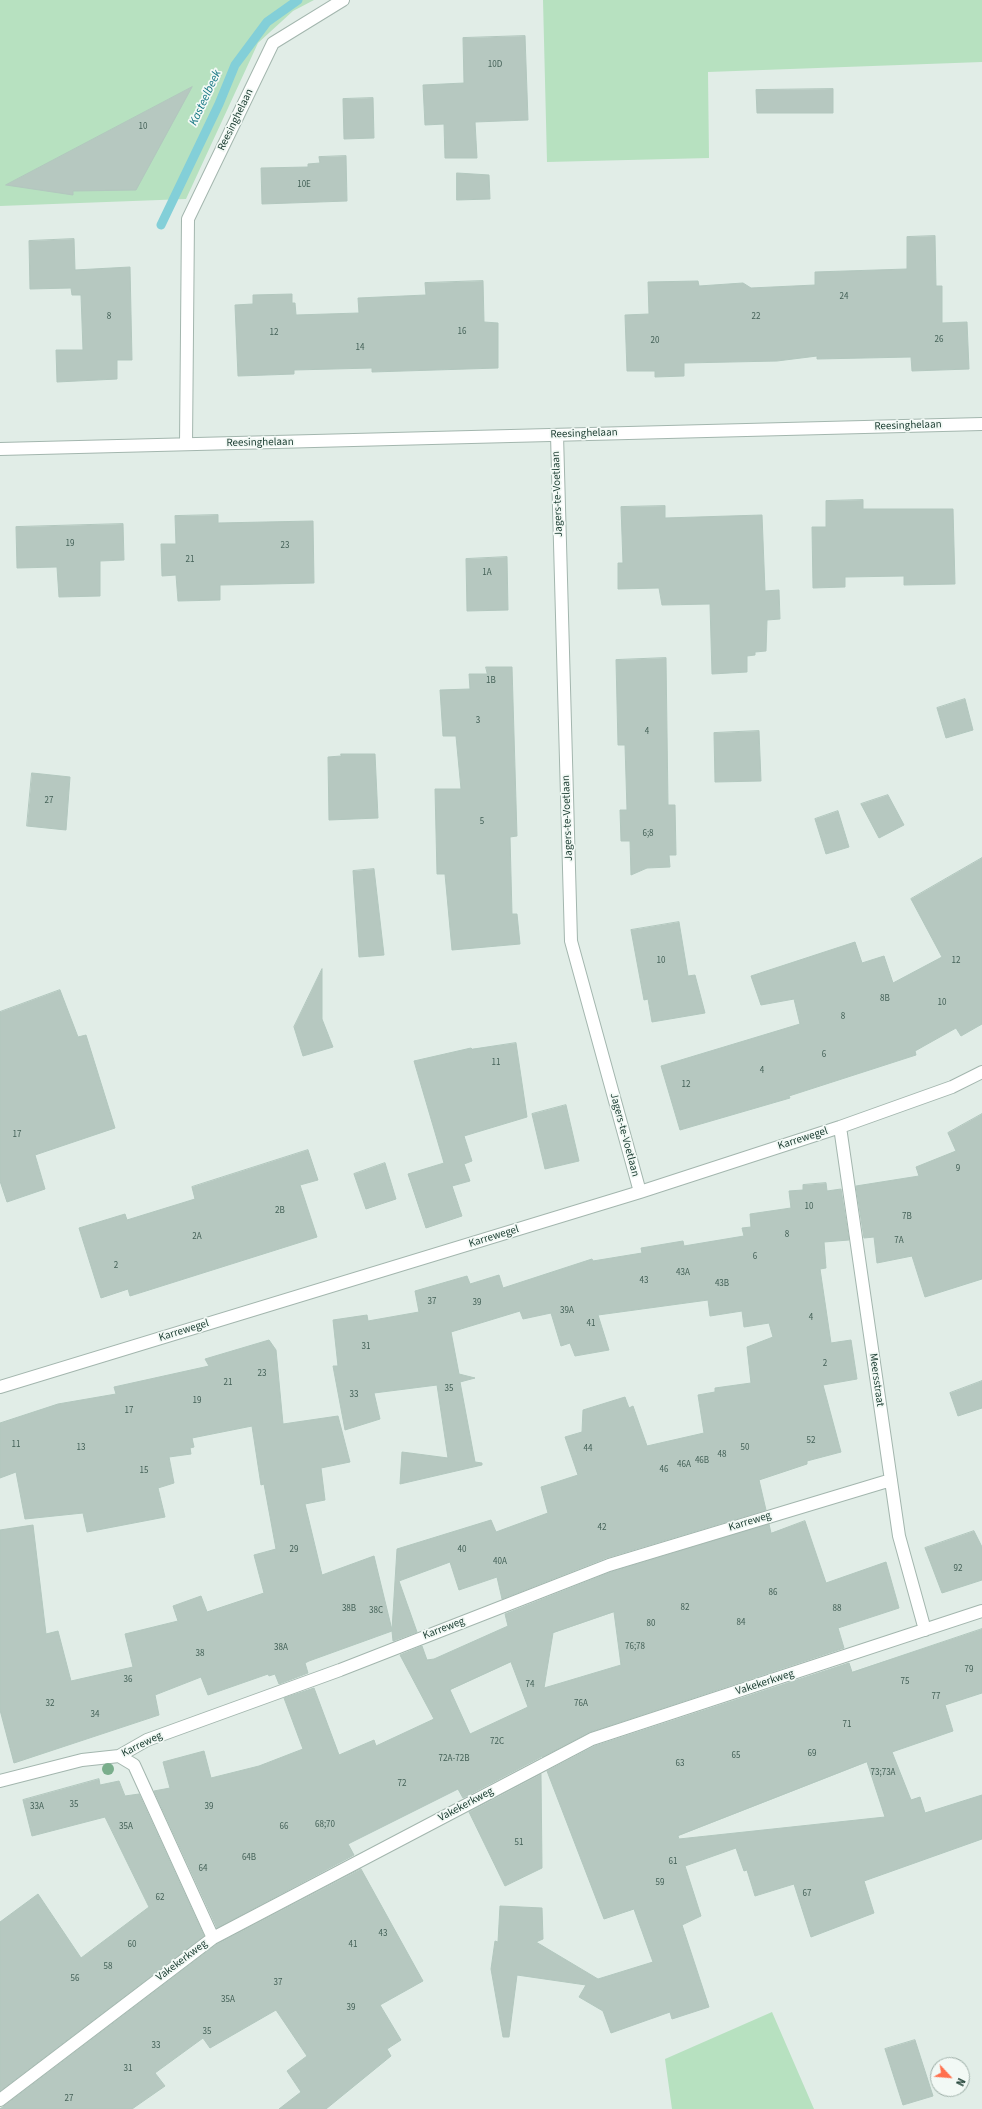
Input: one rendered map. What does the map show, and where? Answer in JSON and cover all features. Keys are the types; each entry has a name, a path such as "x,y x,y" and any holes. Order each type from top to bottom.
{"street":[{"name":"Reesinghelaan","path":"186,444 188,219 273,43 343,0"},
{"name":"Reesinghelaan","path":"0,449 982,424"},
{"name":"Jagers-te-Voetlaan","path":"557,435 571,940 640,1192"},
{"name":"Karrewegel","path":"0,1387 640,1192 840,1127 952,1087 982,1072"},
{"name":"Meersstraat","path":"840,1127 899,1536 925,1630"},
{"name":"Karreweg","path":"0,1781 82,1760 118,1756 147,1740 340,1670 609,1565 891,1480"},
{"name":"Vakekerkweg","path":"0,2100 213,1938 592,1739 982,1611"},
{"path":"118,1756 134,1765 213,1938"}],"green space":[{"path":"0,0 314,0 293,11 258,43 186,199 0,206"},
{"path":"543,0 982,0 982,62 708,72 709,158 547,162"},
{"path":"772,2012 814,2109 672,2109 665,2059"}],"building":[{"path":"525,36 528,120 475,122 477,158 445,158 444,124 425,125 423,85 464,83 463,38"},
{"path":"192,87 136,190 73,191 73,195 6,185"},
{"path":"833,89 833,113 757,113 756,90"},
{"path":"373,98 374,138 344,139 343,99"},
{"path":"346,156 347,201 262,204 261,168 308,167 308,164 320,163 319,157"},
{"path":"457,173 489,175 490,199 457,200"},
{"path":"935,236 936,286 942,286 942,323 967,322 969,369 912,371 911,357 817,359 817,356 777,361 684,363 684,376 655,377 655,371 627,371 625,315 649,314 648,282 698,281 699,286 743,283 751,288 815,285 815,272 907,269 907,237"},
{"path":"74,239 75,270 130,267 132,360 117,360 117,379 57,382 56,350 83,350 81,295 72,295 71,288 30,289 29,241"},
{"path":"483,281 484,322 498,323 498,368 372,372 372,368 294,370 294,374 238,376 235,305 253,304 253,295 292,294 292,303 295,303 296,315 359,313 358,298 426,295 425,283"},
{"path":"863,500 863,509 953,509 955,584 904,585 904,576 845,577 845,587 813,588 812,527 826,527 826,501"},
{"path":"665,506 665,518 762,515 765,591 779,590 780,619 767,620 766,651 755,652 755,655 747,656 747,672 712,674 710,604 662,605 659,588 618,589 618,563 623,563 621,507"},
{"path":"218,515 218,523 313,521 314,583 220,585 220,600 178,601 176,575 162,576 161,544 176,544 175,516"},
{"path":"123,524 124,560 100,561 100,596 59,597 57,567 17,568 16,527"},
{"path":"507,557 508,610 467,611 466,559"},
{"path":"666,658 668,805 675,805 676,855 669,855 670,867 647,868 631,875 630,841 621,841 620,810 627,810 625,745 618,745 616,660"},
{"path":"486,667 512,667 517,836 510,837 512,914 517,914 520,944 452,950 445,874 437,874 435,789 461,789 456,736 443,736 440,690 470,689 469,674 487,674"},
{"path":"965,699 973,730 946,738 937,708"},
{"path":"759,731 761,781 715,782 714,733"},
{"path":"341,754 375,754 378,818 329,820 328,757 341,756"},
{"path":"32,773 70,777 66,830 27,826"},
{"path":"888,795 904,825 879,838 861,804"},
{"path":"838,811 849,847 826,854 815,819"},
{"path":"982,858 982,1024 961,1036 956,1028 915,1051 916,1055 789,1096 790,1098 680,1130 661,1066 800,1024 794,999 761,1005 751,976 855,942 862,963 884,956 893,983 942,957 911,899"},
{"path":"374,869 384,955 359,957 353,871"},
{"path":"679,922 688,976 695,975 705,1013 652,1022 648,999 644,1000 631,930"},
{"path":"322,969 322,1019 333,1047 303,1056 294,1027"},
{"path":"60,990 78,1037 86,1035 115,1128 35,1155 45,1189 7,1202 0,1181 0,1012"},
{"path":"516,1043 527,1117 464,1136 472,1161 464,1164 470,1181 452,1186 462,1216 426,1228 408,1174 444,1163 414,1061 471,1048"},
{"path":"566,1105 579,1161 545,1169 532,1114"},
{"path":"982,1114 982,1279 925,1297 912,1256 877,1263 874,1237 864,1238 856,1186 919,1176 916,1167 956,1151 948,1133"},
{"path":"308,1150 318,1180 300,1185 317,1237 130,1296 128,1289 101,1298 79,1228 125,1214 127,1220 195,1199 192,1187"},
{"path":"385,1163 396,1199 366,1209 354,1174"},
{"path":"826,1183 827,1191 841,1189 849,1240 824,1242 826,1268 820,1269 831,1343 851,1340 857,1379 823,1385 841,1452 807,1461 807,1464 759,1480 766,1510 606,1558 502,1599 497,1577 459,1590 450,1562 399,1581 417,1632 393,1641 392,1631 309,1661 305,1663 308,1673 279,1684 275,1674 269,1676 268,1674 208,1695 201,1677 155,1695 159,1715 14,1763 0,1710 0,1530 33,1525 46,1634 58,1631 71,1681 133,1667 125,1634 178,1621 173,1606 201,1596 207,1612 264,1593 254,1555 276,1549 264,1484 261,1485 252,1426 192,1438 194,1447 190,1448 191,1454 169,1457 174,1483 158,1488 165,1517 87,1532 83,1513 25,1519 16,1472 0,1478 0,1423 58,1404 116,1394 114,1387 209,1366 205,1359 269,1340 276,1350 283,1424 338,1416 350,1462 321,1468 325,1500 305,1504 322,1575 374,1556 392,1630 397,1549 491,1520 496,1532 548,1513 541,1487 578,1475 565,1437 582,1432 583,1410 625,1397 629,1408 633,1406 647,1446 704,1433 698,1395 715,1392 715,1388 751,1383 747,1347 773,1337 769,1323 744,1327 742,1311 710,1316 708,1300 598,1315 609,1350 575,1356 570,1343 561,1346 551,1313 523,1319 520,1311 451,1332 459,1374 475,1378 460,1382 475,1462 482,1463 482,1465 400,1484 402,1452 448,1458 437,1385 374,1393 380,1419 345,1430 333,1366 338,1366 333,1320 367,1315 368,1321 419,1312 415,1291 467,1276 470,1284 499,1275 503,1288 592,1259 593,1261 642,1253 641,1248 683,1241 684,1246 744,1236 742,1228 751,1227 750,1214 791,1208 789,1191 803,1190 803,1185"},
{"path":"982,1381 982,1408 958,1416 950,1393"},
{"path":"805,1521 826,1583 886,1562 899,1608 838,1628 844,1648 590,1732 542,1757 541,1755 541,1757 463,1798 458,1789 348,1844 354,1855 217,1928 154,1791 170,1788 163,1762 204,1751 211,1778 259,1766 303,1749 284,1698 314,1688 339,1755 374,1740 376,1746 434,1719 400,1655 422,1646 427,1660 434,1659 508,1626 505,1614 611,1572 769,1524 771,1533","holes":["614,1612 621,1665 544,1688 553,1633","511,1662 528,1707 470,1734 450,1690"]},
{"path":"974,1531 982,1547 982,1580 942,1593 925,1548"},
{"path":"982,1629 982,1693 945,1705 953,1731 892,1752 911,1800 920,1797 925,1813 982,1795 982,1839 864,1881 874,1913 811,1937 794,1884 755,1896 747,1870 744,1871 736,1848 685,1866 701,1916 682,1925 709,2007 672,2019 670,2012 611,2033 603,2011 579,1997 586,1985 517,1975 509,2037 503,2037 491,1969 495,1941 498,1942 500,1906 542,1908 543,1939 536,1942 598,1979 653,1962 634,1909 604,1919 547,1771 595,1746 849,1663 852,1672","holes":["867,1762 885,1817 679,1839 678,1836"]},
{"path":"541,1774 542,1868 505,1886 469,1812"},
{"path":"99,1779 100,1785 119,1781 125,1796 139,1794 204,1936 0,2091 0,1922 38,1894 81,1958 149,1907 105,1817 32,1836 23,1800"},
{"path":"361,1869 423,1981 380,2005 401,2040 387,2049 391,2056 326,2109 279,2109 301,2092 287,2071 307,2056 276,2010 210,2048 203,2038 155,2073 165,2086 132,2109 0,2109 217,1944"},
{"path":"915,2040 930,2087 930,2097 903,2105 885,2049"}],"waterway":[{"name":"Kasteelbeek","path":"161,225 219,104 235,65 267,22 298,0"}]}
